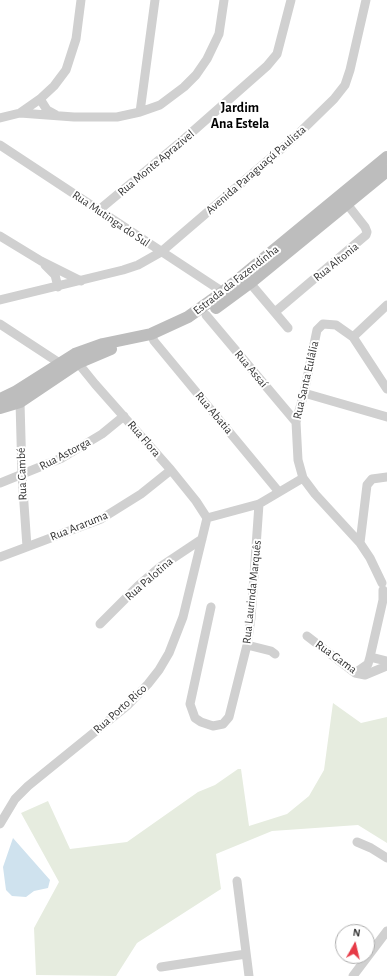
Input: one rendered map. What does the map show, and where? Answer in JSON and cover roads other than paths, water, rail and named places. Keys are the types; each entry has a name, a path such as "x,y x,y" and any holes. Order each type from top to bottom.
{"main road":[{"name":"Estrada da Fazendinha","path":"0,408 20,402 69,365 75,354 96,346 152,337 188,317 223,292 387,157"},
{"name":"Estrada da Fazendinha","path":"0,399 69,365 111,349 180,330 206,315 250,283 387,171"}],"street":[{"path":"0,126 3,118 20,113 40,99 54,86 69,63 76,39 81,0"},
{"path":"140,112 155,0"},
{"path":"20,113 74,117 117,117 140,112 165,102 196,75 215,45 219,34 224,0"},
{"name":"Rua Monte Aprazivel","path":"99,210 184,140 267,66 277,54 291,0"},
{"name":"Avenida Paraguaçú Paulista","path":"0,300 58,287 138,265 161,252 294,138 334,99 344,85 350,70 366,0"},
{"path":"40,99 47,110 56,115"},
{"name":"Rua Mutinga do Sul","path":"0,145 223,292"},
{"name":"Rua Altonia","path":"276,312 368,232 347,204"},
{"path":"0,236 78,281"},
{"path":"41,261 55,275 58,287"},
{"path":"250,283 288,328"},
{"path":"353,337 387,305"},
{"name":"Rua Assaí","path":"206,315 296,422"},
{"name":"Rua Santa Eulâlia","path":"303,478 298,460 296,422 304,393 317,330 323,324 329,323 336,325 353,337 387,389"},
{"name":"Rua Flora","path":"0,324 69,365 95,384 171,470 196,501 207,518"},
{"name":"Rua Abatia","path":"152,337 279,492"},
{"path":"304,393 387,417"},
{"name":"Rua Cambé","path":"20,402 22,475 27,547"},
{"name":"Rua Astorga","path":"0,483 45,466 78,450 124,416"},
{"name":"Rua Araruma","path":"0,556 101,519 141,494 171,470"},
{"path":"360,544 368,485 372,479 387,477"},
{"path":"207,518 259,504 303,478 315,494 360,544 370,558 382,586 385,601 368,664 355,673"},
{"name":"Rua Laurinda Marquês","path":"211,607 190,704 192,712 201,722 213,726 227,722 232,708 247,645 251,618 259,504"},
{"name":"Rua Porto Rico","path":"0,824 15,799 28,786 128,705 159,670 169,653 182,617 207,518"},
{"name":"Rua Palotina","path":"100,624 138,586 160,567 202,539"},
{"name":"Rua Gama","path":"307,636 355,673 365,675 387,666"},
{"path":"247,645 272,651 275,654"},
{"name":"Rua Gama","path":"370,657 387,661"},
{"path":"357,842 371,848 387,858"},
{"path":"237,881 249,976"},
{"path":"352,976 387,931"},
{"path":"160,967 246,954"}],"water":[{"path":"13,838 50,880 48,888 34,891 26,897 12,896 6,890 3,867"}],"district":[{"name":"Jardim Ana Estela","path":"240,116"}]}
